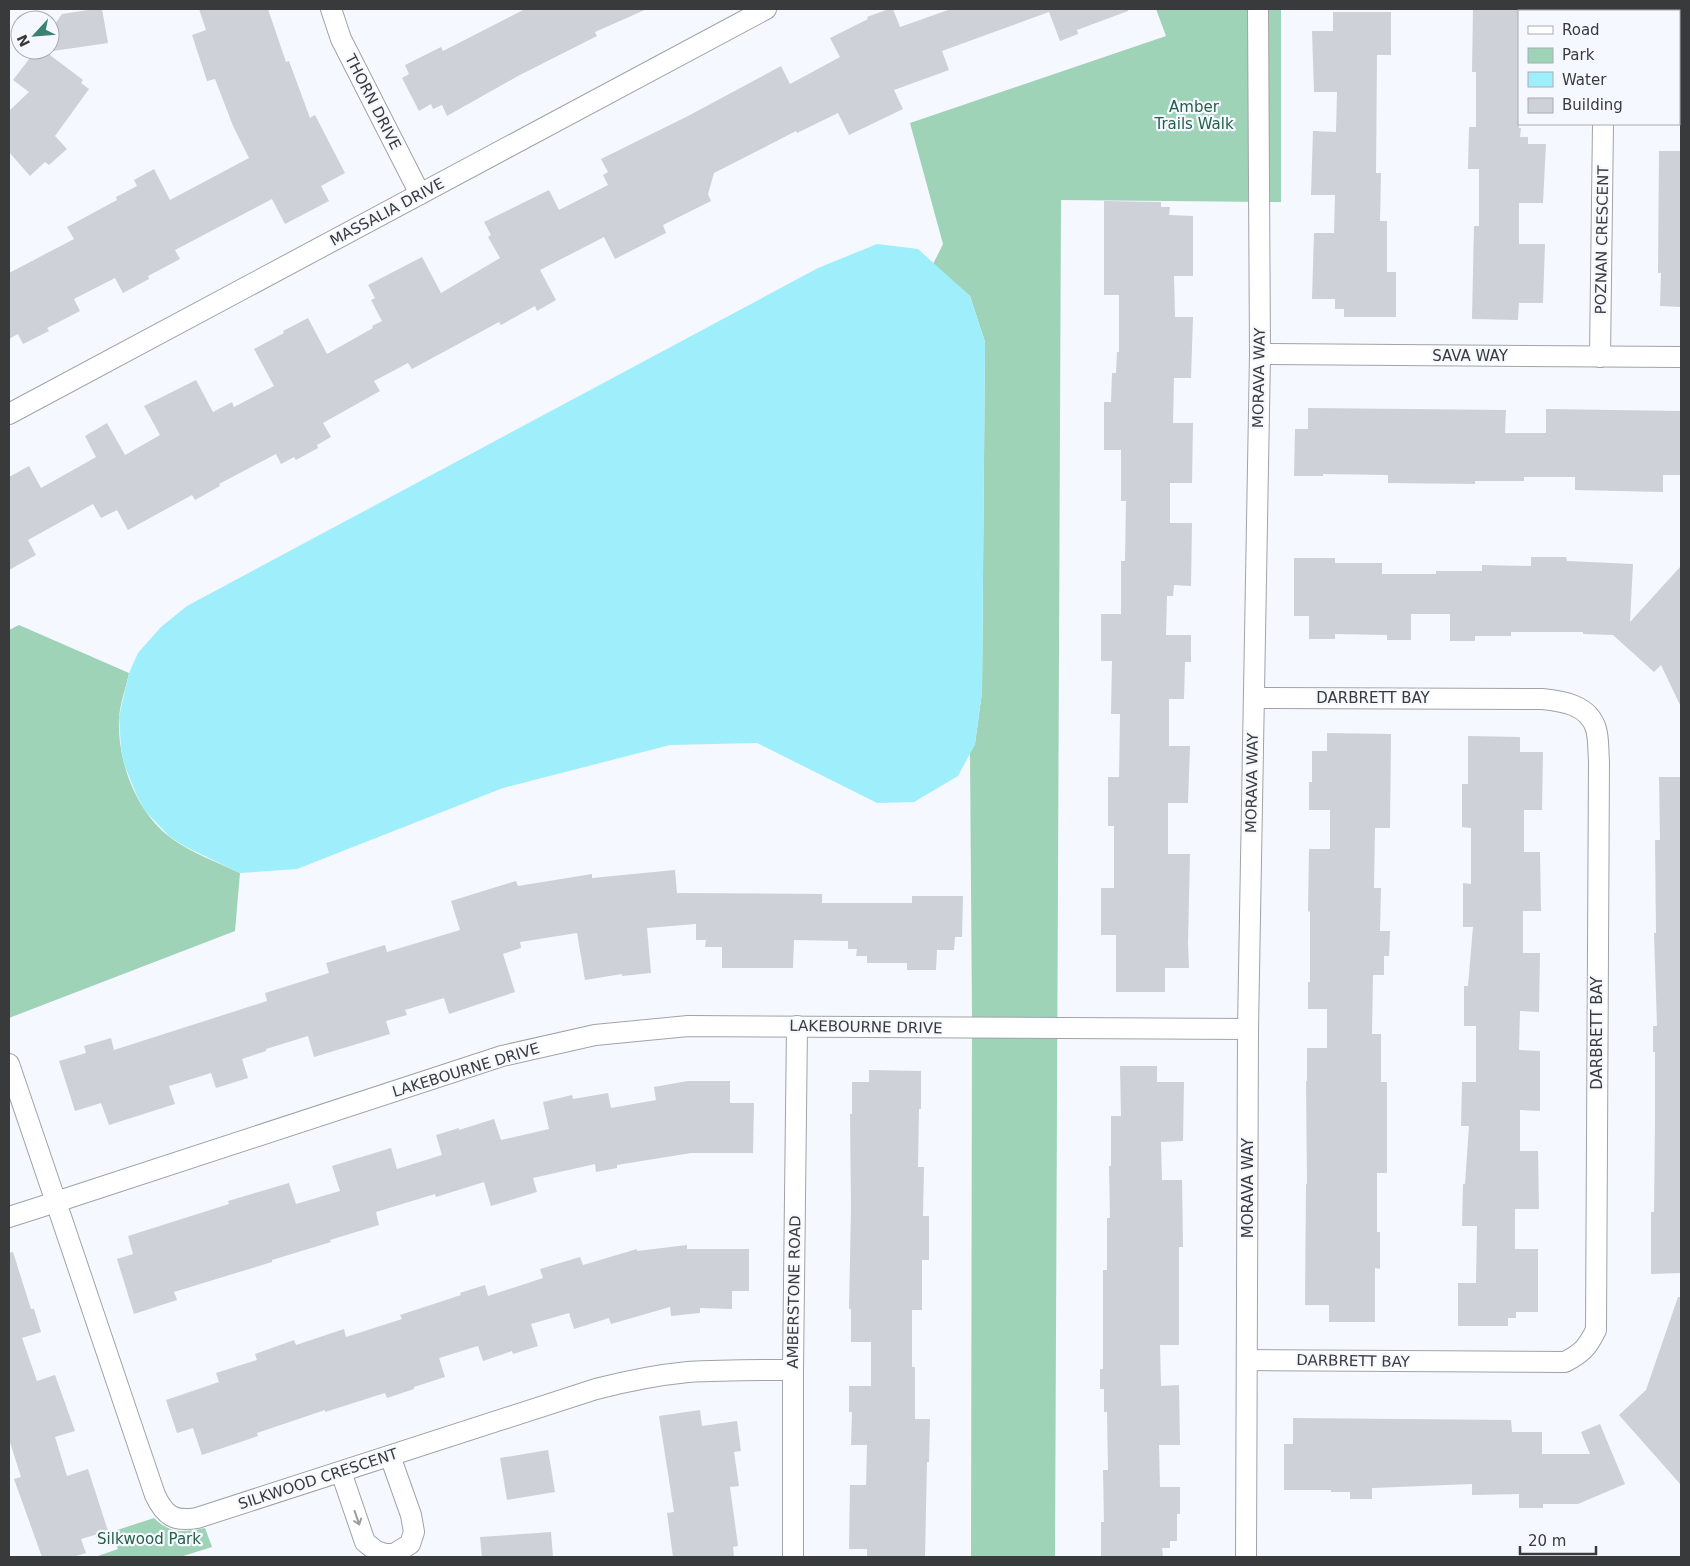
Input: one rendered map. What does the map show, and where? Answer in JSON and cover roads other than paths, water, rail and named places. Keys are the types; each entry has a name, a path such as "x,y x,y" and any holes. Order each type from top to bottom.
{"street":[{"name":"THORN DRIVE","path":"331,9 340,39 420,194"},
{"name":"MASSALIA DRIVE","path":"9,414 766,9"},
{"name":"MORAVA WAY","path":"1246,1557 1248,1029 1260,354 1258,9"},
{"name":"POZNAN CRESCENT","path":"1600,356 1603,125"},
{"name":"SAVA WAY","path":"1260,354 1681,357"},
{"name":"DARBRETT BAY","path":"1248,1360 1565,1362 1577,1356 1588,1346 1596,1330 1599,771 1596,729 1586,712 1566,702 1542,699 1254,698"},
{"name":"LAKEBOURNE DRIVE","path":"9,1217 502,1056 595,1035 688,1026 1248,1029"},
{"name":"AMBERSTONE ROAD","path":"793,1557 797,1026"},
{"path":"9,1064 56,1202"},
{"name":"SILKWOOD CRESCENT","path":"56,1202 155,1495 165,1512 181,1520 197,1518 596,1389 631,1380 688,1372 793,1370"},
{"path":"341,1472 365,1542 376,1551 394,1554 410,1544 414,1532 411,1515 390,1456"}],"water":[{"path":"877,244 918,249 970,296 985,342 982,692 975,744 958,776 914,802 877,803 757,743 670,745 503,788 297,869 240,873 186,847 170,837 145,811 124,764 119,717 129,673 138,653 161,627 187,606 818,268"}],"park label":[{"name":"Amber Trails Walk","path":"1194,116"},
{"name":"Silkwood Park","path":"149,1539"}]}
